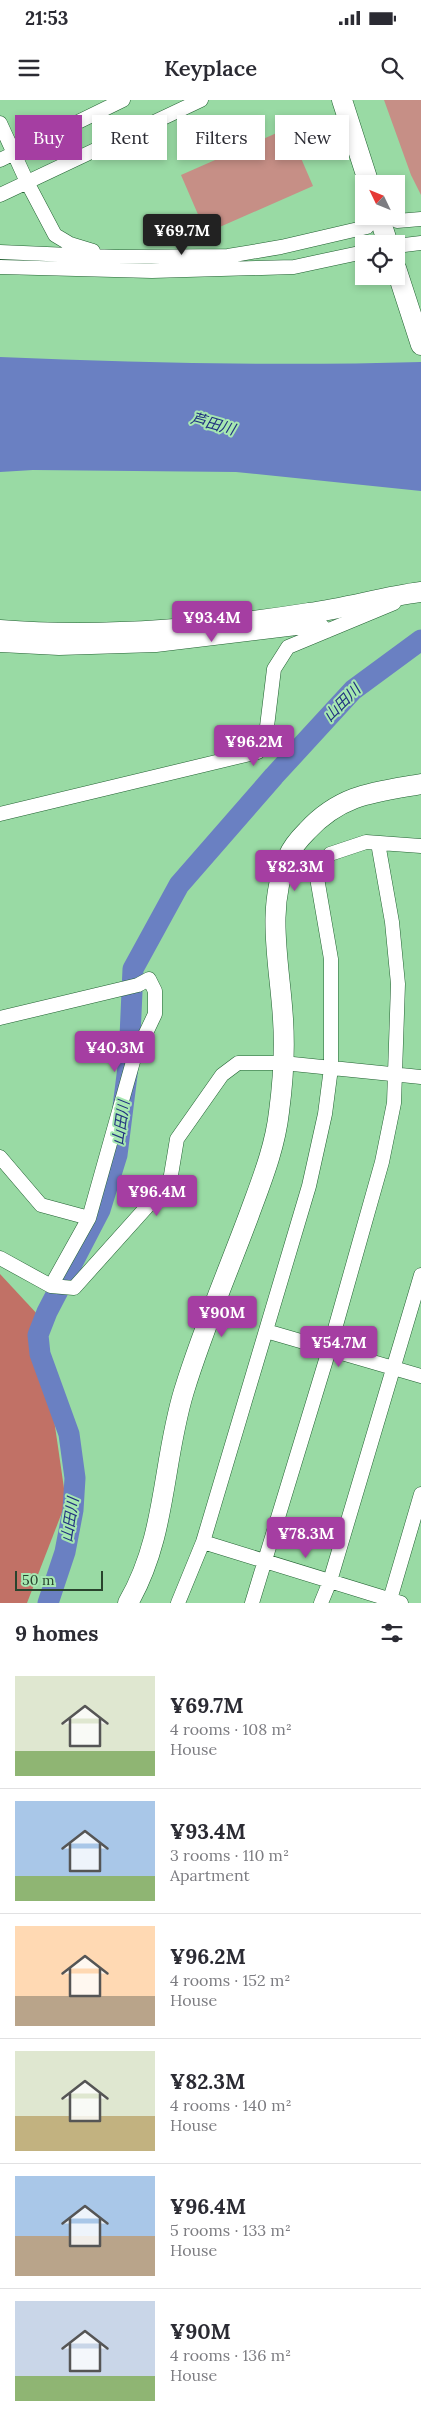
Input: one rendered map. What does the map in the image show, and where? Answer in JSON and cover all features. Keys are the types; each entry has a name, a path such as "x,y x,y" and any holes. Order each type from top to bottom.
{"street":[{"path":"0,160 123,100"},
{"path":"0,195 201,100"},
{"path":"342,100 366,175"},
{"path":"0,123 27,182 55,235 70,244 150,266 152,271"},
{"path":"405,220 421,219"},
{"path":"0,252 116,257 228,256 281,247 366,225"},
{"path":"405,245 421,243"},
{"path":"0,267 152,271 294,266 355,254"},
{"path":"402,285 421,345"},
{"path":"0,630 28,632 145,631 225,624 311,613 421,592"},
{"path":"0,814 258,752 265,743 274,669 288,647 397,602 400,595"},
{"path":"0,645 60,648 156,645 321,625 327,631"},
{"path":"128,1603 141,1580 155,1541 170,1456 184,1392 269,1162 279,1114 283,1063 283,1020 275,932 276,896 289,855 317,820 339,804 369,793 421,784"},
{"path":"178,1603 203,1542 309,1186 325,1114 331,1068 331,959 316,872 330,854 366,842 421,846"},
{"path":"252,1603 267,1561 329,1350 382,1162 394,1103 398,984 392,922 378,843"},
{"path":"0,1018 138,985 149,979 155,991 155,1014 134,1058 89,1218 51,1286"},
{"path":"0,1258 51,1286 74,1288 170,1181 177,1139 222,1075 238,1063 283,1063 421,1077"},
{"path":"0,1157 41,1205 89,1218"},
{"path":"321,1603 330,1581 421,1275"},
{"path":"266,1331 421,1376"},
{"path":"203,1542 394,1602 421,1494"}],"shaded area":[{"path":"384,100 421,100 421,195 411,175"},
{"path":"275,134 275,160 302,160 313,186 206,233 181,175 215,160 265,160 265,138"},
{"path":"0,1274 39,1316 66,1502 27,1603 0,1603"}],"water":[{"name":"芦田川","path":"0,357 210,363 316,364 421,362 421,491 236,472 33,470 0,472"}],"waterway":[{"name":"山田川","path":"48,1603 65,1552 73,1510 75,1478 69,1434 40,1354 38,1335 47,1312 100,1210 117,1155 129,1059 133,969 179,885 274,776 353,690 421,640"}]}
